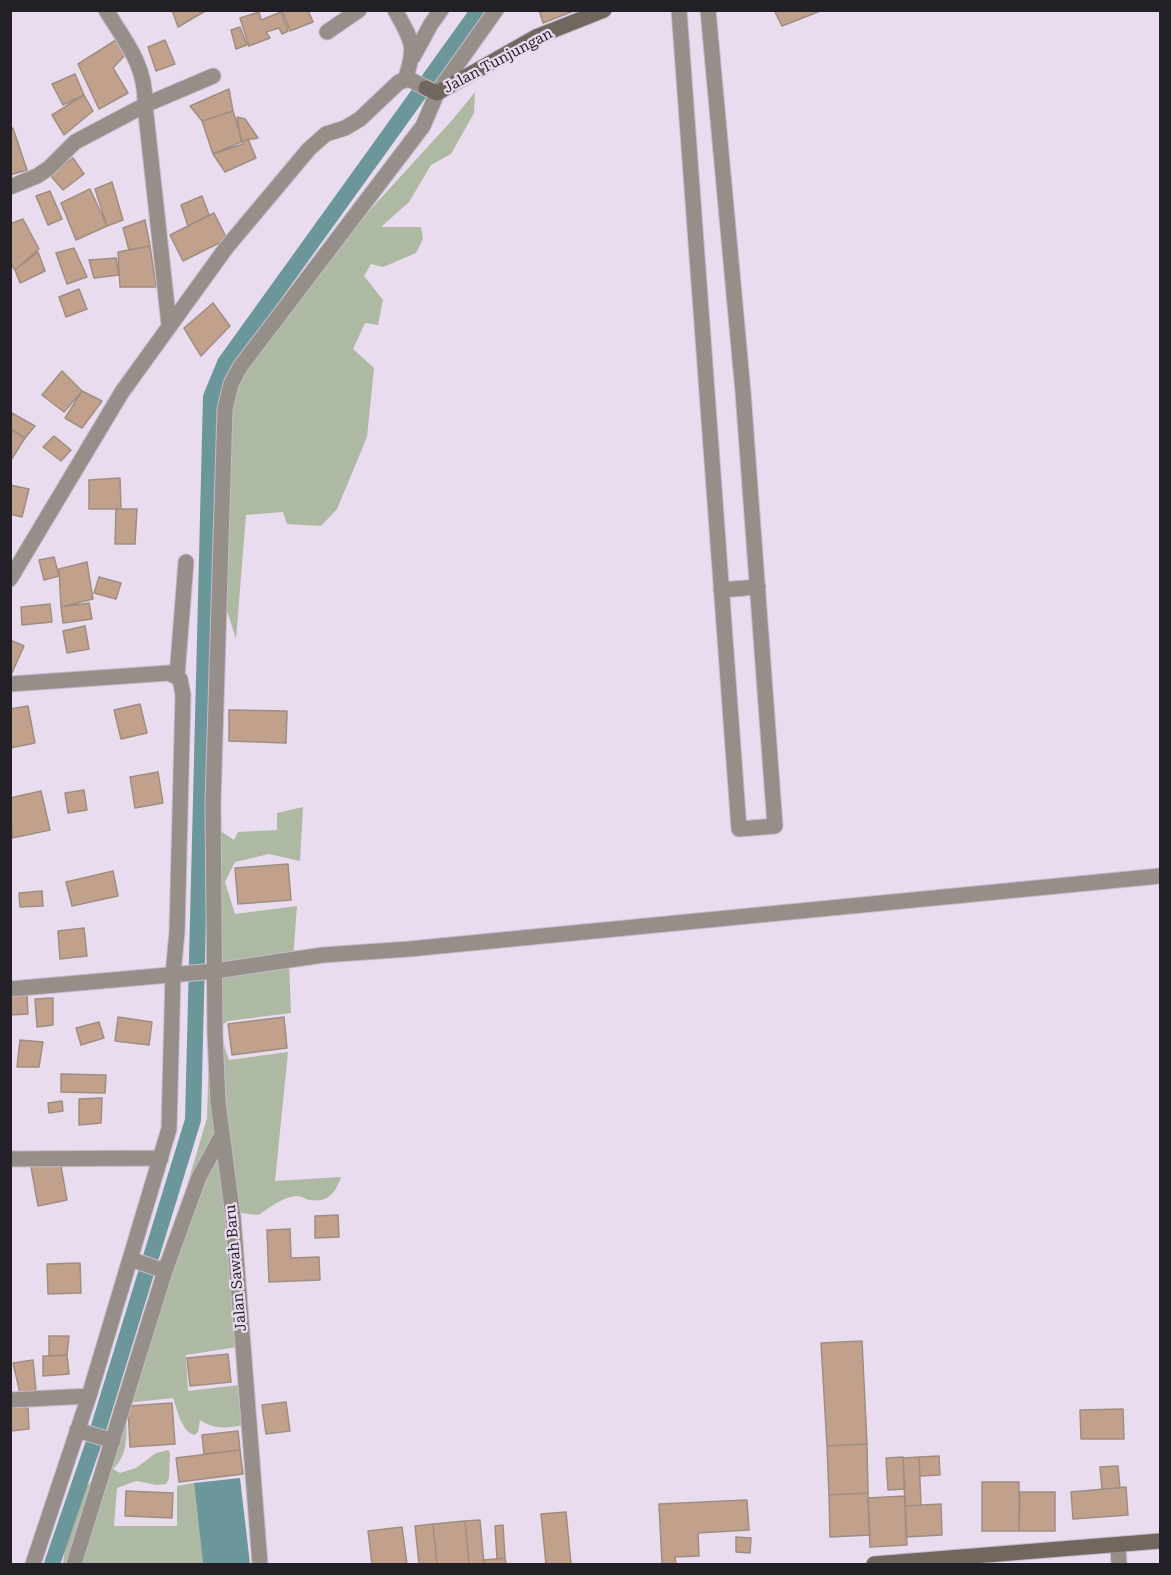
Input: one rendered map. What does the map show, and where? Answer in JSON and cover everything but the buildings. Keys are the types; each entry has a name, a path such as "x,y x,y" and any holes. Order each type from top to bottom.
{"main road":[{"name":"Jalan Tunjungan","path":"432,91 536,37 604,10"},
{"path":"874,1564 1161,1541"}],"street":[{"path":"106,10 142,69 146,88 145,105 169,325"},
{"path":"327,32 359,10"},
{"path":"395,10 409,35 412,57"},
{"path":"10,579 122,392 226,248 309,149 326,134 345,128 360,119 387,93 407,79 412,57 441,10"},
{"name":"Jalan Sawah Baru","path":"260,1564 233,1217 218,1102 210,971 225,409 231,384 240,367 423,126 432,91 496,10"},
{"path":"679,10 739,829 775,826 743,392 708,10"},
{"path":"10,188 43,172 75,142 145,105 213,76"},
{"path":"407,79 432,91"},
{"path":"177,676 186,562"},
{"path":"721,590 758,587"},
{"path":"10,684 169,673 180,680 183,695 177,974 169,1129 133,1260 89,1396 82,1432 33,1564"},
{"path":"10,989 210,971 323,955 409,949 1161,876"},
{"path":"74,1564 109,1439 161,1270 199,1177 222,1135"},
{"path":"10,1159 161,1158"},
{"path":"133,1260 161,1270"},
{"path":"10,1400 89,1396"},
{"path":"82,1432 109,1439"},
{"path":"1118,1545 1119,1564"}],"shaded area":[{"path":"475,92 474,113 451,154 431,165 409,202 381,227 421,227 423,239 416,253 383,267 371,264 364,276 383,300 378,325 365,323 353,349 374,368 367,437 337,509 321,526 287,524 283,512 246,515 236,639 220,589 227,399 241,370 348,234"},
{"path":"303,807 300,861 269,854 235,862 225,882 235,914 297,906 293,959 289,960 291,1013 228,1021 220,1026 219,830 234,840 238,832 277,830 277,813"},
{"path":"223,1042 229,1060 288,1052 275,1181 341,1177 334,1192 327,1198 309,1200 299,1196 287,1198 259,1215 237,1211 220,1046"},
{"path":"209,1047 228,1213 237,1347 186,1355 188,1391 239,1385 244,1425 221,1427 200,1420 198,1432 195,1435 183,1425 173,1398 126,1403 125,1447 123,1455 113,1469 120,1473 136,1468 156,1453 168,1450 170,1453 169,1478 166,1484 157,1485 136,1481 117,1488 114,1526 177,1526 177,1486 194,1483 203,1564 63,1564 72,1519 80,1496 93,1480 155,1294 207,1118"},
{"path":"240,1478 250,1564 203,1564 194,1483"}],"waterway":[{"path":"52,1564 96,1436 193,1120 211,397 225,363 479,10"}]}
